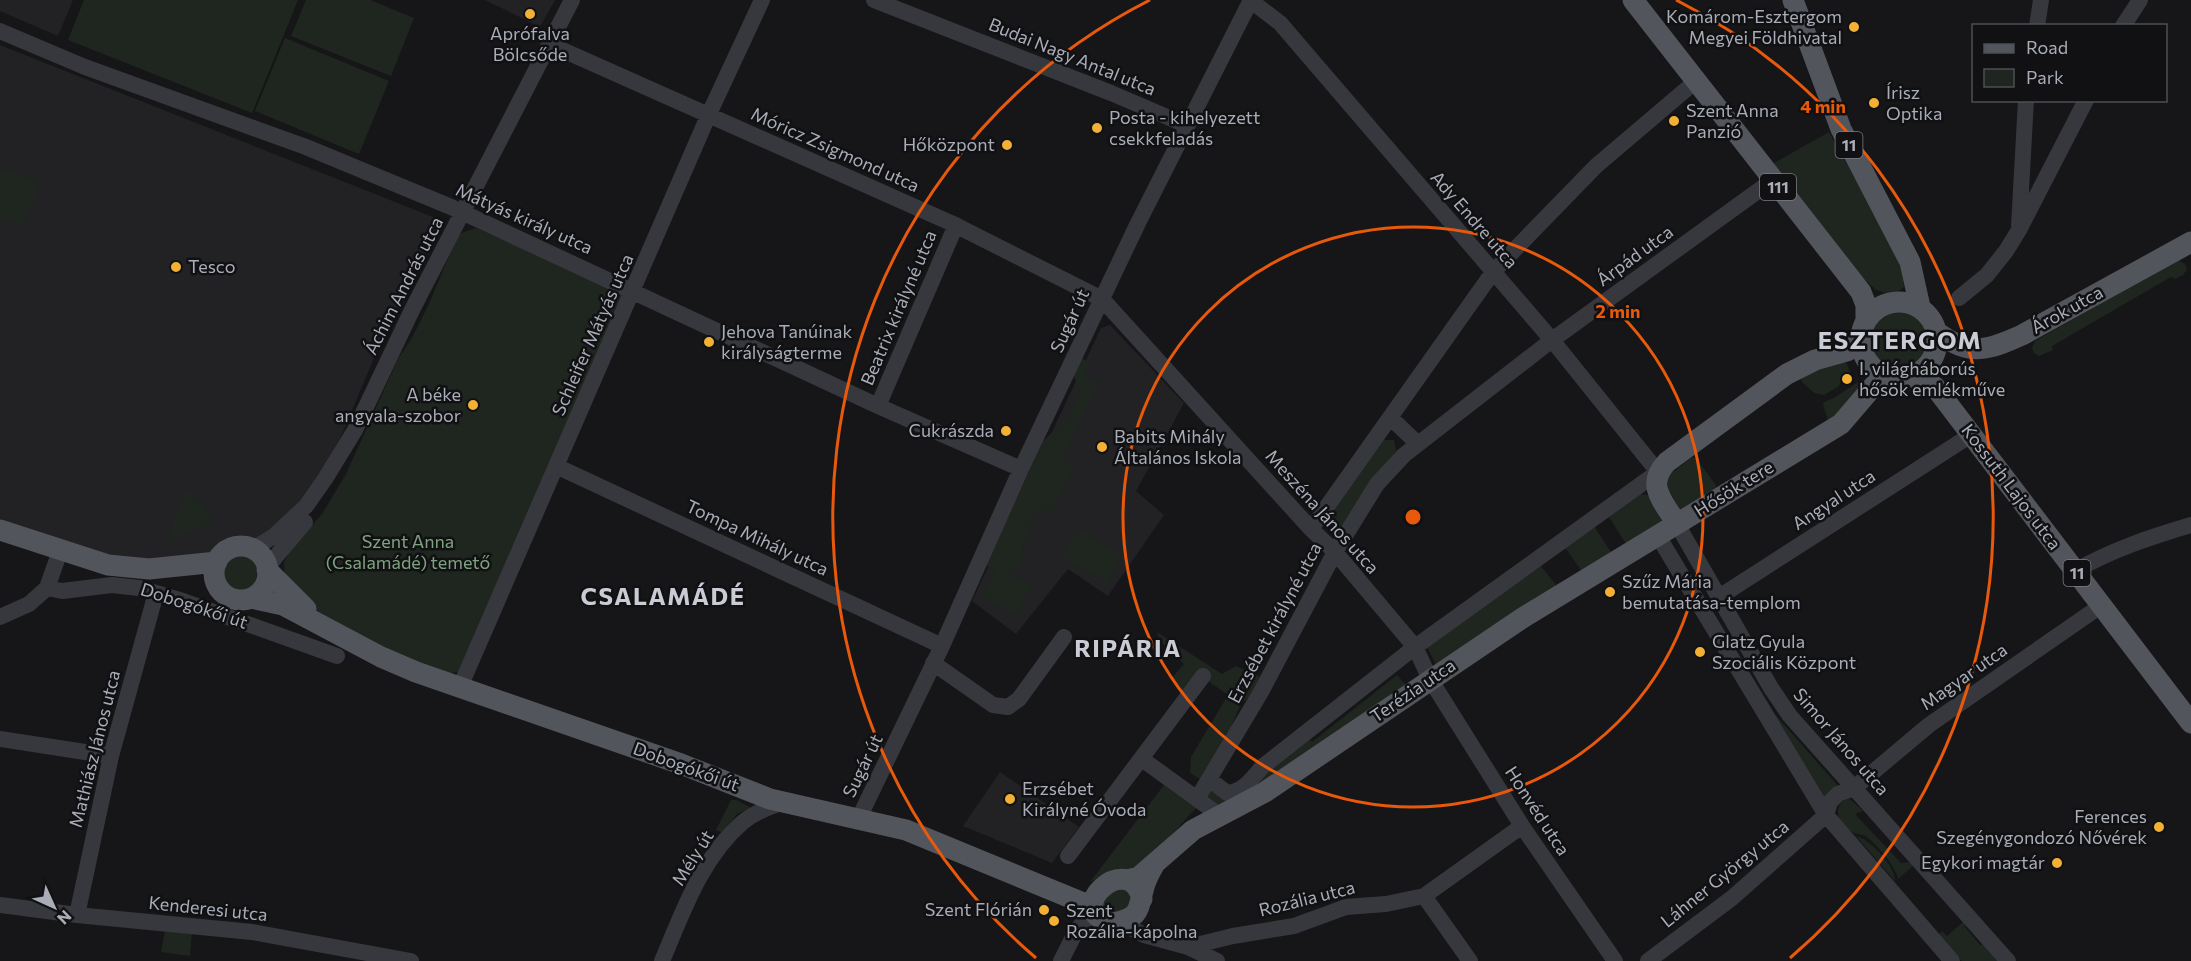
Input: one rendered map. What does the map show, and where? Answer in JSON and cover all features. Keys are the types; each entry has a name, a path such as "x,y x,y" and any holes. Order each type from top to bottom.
{"main road":[{"name":"111","path":"1633,0 1861,292 1866,306 1864,330"},
{"name":"11","path":"1793,0 1840,129 1904,249 1914,275 1920,308 1932,320 1938,333 1931,361 1935,387"},
{"name":"Árok utca","path":"1938,333 1957,345 1972,349 1995,347 2022,335 2190,245"},
{"path":"1658,472 1667,462 1787,374 1815,360 1847,351 1881,306 1909,295 1915,285"},
{"path":"1861,292 1920,308"},
{"path":"1864,330 1862,350 1867,360 1883,375"},
{"path":"1911,376 1944,350 1957,345"},
{"name":"11","path":"1883,375 1902,378 1911,376"},
{"name":"Hősök tere","path":"1658,472 1656,483 1659,492 1677,524 1841,424 1883,375"},
{"name":"Kossuth Lajos utca","path":"1911,376 1935,387 2191,723"},
{"name":"Terézia utca","path":"1128,880 1139,877 1186,835 1265,792 1430,679 1544,605 1677,524"},
{"name":"Dobogókői út","path":"0,530 108,565 148,569 218,587"},
{"path":"233,548 250,548 261,556 267,569 265,585 251,598 232,599 218,587 214,572 217,562 225,552 233,548"},
{"name":"Dobogókői út","path":"148,569 217,562"},
{"name":"Dobogókői út","path":"267,569 325,626"},
{"name":"Dobogókői út","path":"251,598 283,605 381,657 681,764 770,799 906,830 1054,889 1092,911"},
{"name":"Terézia utca","path":"1133,911 1154,864"},
{"path":"1117,880 1128,880 1138,888 1133,911 1109,923 1092,911 1103,886 1117,880"}],"street":[{"name":"Áchim András utca","path":"250,548 267,540 296,516 318,490 355,430 412,310 572,0"},
{"name":"Schleifer Mátyás utca","path":"460,687 709,114 762,0"},
{"name":"Budai Nagy Antal utca","path":"874,0 1111,93 1186,125"},
{"name":"Sugár út","path":"858,820 942,646 1021,469 1102,299 1186,125 1251,0"},
{"name":"Ady Endre utca","path":"1251,0 1280,23 1552,340 1658,472"},
{"path":"2037,24 2041,0"},
{"path":"2124,24 2140,0"},
{"name":"Mátyás király utca","path":"0,32 85,67 306,147 463,213 878,406 1021,469"},
{"name":"Móricz Zsigmond utca","path":"549,44 956,225 1102,299"},
{"name":"Erzsébet királyné utca","path":"1311,529 1493,272 1596,166 1696,81"},
{"path":"2019,230 2026,102"},
{"path":"1959,298 1987,275 2019,230 2085,102"},
{"name":"Árpád utca","path":"1436,430 1552,340 1773,180"},
{"name":"Beatrix királyné utca","path":"878,406 956,225"},
{"name":"Meszéna János utca","path":"1102,299 1311,529 1335,552 1415,647 1430,679"},
{"path":"1391,418 1418,444"},
{"name":"Áchim András utca","path":"267,569 336,480 350,450 355,430"},
{"name":"Erzsébet királyné utca","path":"1197,799 1261,692 1335,552 1377,484 1404,455 1436,430"},
{"name":"Angyal utca","path":"1719,597 1971,435"},
{"name":"Tompa Mihály utca","path":"556,466 942,646"},
{"name":"Terézia utca","path":"1209,779 1227,793 1235,793 1248,784 1262,767 1415,647 1658,472"},
{"name":"Simor János utca","path":"1677,524 1771,688 1790,716 2007,960"},
{"path":"2075,571 2095,559 2191,525"},
{"path":"1658,536 1826,815 1952,961"},
{"path":"0,617 29,604 47,588 60,551"},
{"name":"Dobogókői út","path":"47,588 62,591 127,585 183,601 337,656"},
{"name":"Mathiász János utca","path":"77,915 111,756 156,593"},
{"name":"Magyar utca","path":"1826,815 1834,797 1845,790 1854,788 1929,724 2102,606"},
{"path":"933,663 993,705 1008,707 1019,699 1064,637"},
{"path":"1068,856 1203,676"},
{"name":"Honvéd utca","path":"1430,679 1522,826 1616,961"},
{"path":"0,739 111,756"},
{"path":"1142,759 1220,815"},
{"name":"Mély út","path":"662,961 696,883 720,847 743,822 784,802"},
{"name":"Láhner György utca","path":"1648,961 1732,898 1826,815"},
{"name":"Rozália utca","path":"1188,947 1233,936 1294,926 1346,907 1386,904 1424,896 1522,826"},
{"path":"1424,896 1470,961"},
{"name":"Kenderesi utca","path":"0,905 252,932 411,961"},
{"path":"1061,961 1092,911"},
{"path":"1133,911 1144,935 1188,947 1217,961"}],"shaded area":[{"path":"0,0 73,0 58,36 0,11"},
{"name":"Aprófalva Bölcsőde","path":"485,0 555,0 540,27"},
{"path":"0,45 443,221 384,334 343,432 315,487 259,540 250,538 197,562 109,558 0,530"},
{"name":"Babits Mihály Általános Iskola","path":"1110,325 1184,403 1136,491 1164,515 1108,596 1068,569 1016,634 972,601 1101,328"},
{"name":"Erzsébet Királyné Óvoda","path":"1000,772 1079,827 1052,863 963,826"}],"green space":[{"path":"84,0 298,0 252,113 68,40"},
{"path":"306,0 370,0 414,18 391,76 291,36"},
{"path":"285,38 389,81 359,154 255,111"},
{"path":"1829,132 1902,269 1904,287 1893,295 1876,290 1853,268 1772,164"},
{"path":"0,168 40,183 23,227 0,218"},
{"name":"Szent Anna (Csalamádé) temető","path":"476,228 624,292 458,672 444,674 392,653 314,611 285,579 284,562 292,547 322,514 346,474 398,359 417,329 459,234"},
{"path":"2178,260 2185,264 2187,270 2183,275 2175,279 2171,277 2052,346 2053,350 2039,356 2034,353 2032,348 2035,341"},
{"path":"1901,310 1923,319 1932,341 1923,363 1901,372 1879,363 1870,341 1879,319"},
{"path":"1081,358 1089,362 1085,375 1088,380 1100,379 1063,457 1074,467 1053,512 1036,511 1022,548 1022,565 1012,575 1032,587 1016,615 982,596 996,571 985,564 1044,440 1069,416 1080,391 1073,374"},
{"path":"1845,359 1850,372 1842,378 1839,386 1824,395 1814,393 1802,382 1801,377"},
{"path":"1858,382 1864,386 1853,406 1828,420 1824,402"},
{"path":"1379,440 1394,440 1396,451 1344,531 1332,531 1324,519"},
{"path":"1691,458 1696,458 1716,485 1715,491 1681,511 1668,489 1668,476"},
{"path":"185,491 204,503 213,524 167,540"},
{"path":"1640,494 1648,495 1664,523 1628,547 1609,517"},
{"path":"1594,526 1613,555 1583,573 1564,546"},
{"path":"1078,529 1123,556 1107,583 1062,557"},
{"path":"241,551 256,558 263,573 256,588 241,595 226,588 219,573 226,558"},
{"path":"1541,566 1560,590 1437,667 1427,647"},
{"path":"1157,632 1222,674 1236,666 1263,678 1253,695 1241,703 1225,742 1200,779 1190,773 1191,757 1228,695 1208,681 1185,694 1171,679 1184,664 1159,640"},
{"path":"1397,675 1409,688 1221,809 1206,795 1211,789 1226,795 1309,739 1312,742"},
{"path":"1773,712 1839,787 1826,799"},
{"path":"1164,785 1196,808 1136,874 1104,875 1090,882"},
{"path":"1850,799 1863,811 1855,814 1901,863 1911,862 1914,865 1898,879 1890,863 1876,845 1865,836 1849,830 1841,822 1839,808 1845,800"},
{"path":"731,800 752,808 737,814 722,833 716,830"},
{"path":"1856,836 1868,842 1881,854 1891,868 1895,881"},
{"path":"1116,884 1139,901 1111,920 1097,899"},
{"path":"1964,921 1965,927 1980,945 1985,945 1998,961 1962,961 1938,935 1942,931 1947,936"},
{"path":"165,931 192,932 190,956 161,952"}],"place":[{"name":"Aprófalva Bölcsőde","path":"530,14"},
{"name":"Komárom-Esztergom Megyei Földhivatal","path":"1854,27"},
{"name":"Írisz Optika","path":"1874,103"},
{"name":"Szent Anna Panzió","path":"1674,121"},
{"name":"Posta - kihelyezett csekkfeladás","path":"1097,128"},
{"name":"Hőközpont","path":"1007,145"},
{"name":"Tesco","path":"176,267"},
{"name":"Jehova Tanúinak királyságterme","path":"709,342"},
{"name":"I. világháborús hősök emlékműve","path":"1847,379"},
{"name":"A béke angyala-szobor","path":"473,405"},
{"name":"Cukrászda","path":"1006,431"},
{"name":"Babits Mihály Általános Iskola","path":"1102,447"},
{"name":"Szűz Mária bemutatása-templom","path":"1610,592"},
{"name":"Glatz Gyula Szociális Központ","path":"1700,652"},
{"name":"Erzsébet Királyné Óvoda","path":"1010,799"},
{"name":"Ferences Szegénygondozó Nővérek","path":"2159,827"},
{"name":"Egykori magtár","path":"2057,863"},
{"name":"Szent Flórián","path":"1044,910"},
{"name":"Szent Rozália-kápolna","path":"1054,921"}],"district":[{"name":"ESZTERGOM","path":"1900,341"},
{"name":"CSALAMÁDÉ","path":"663,597"},
{"name":"RIPÁRIA","path":"1128,649"}]}
